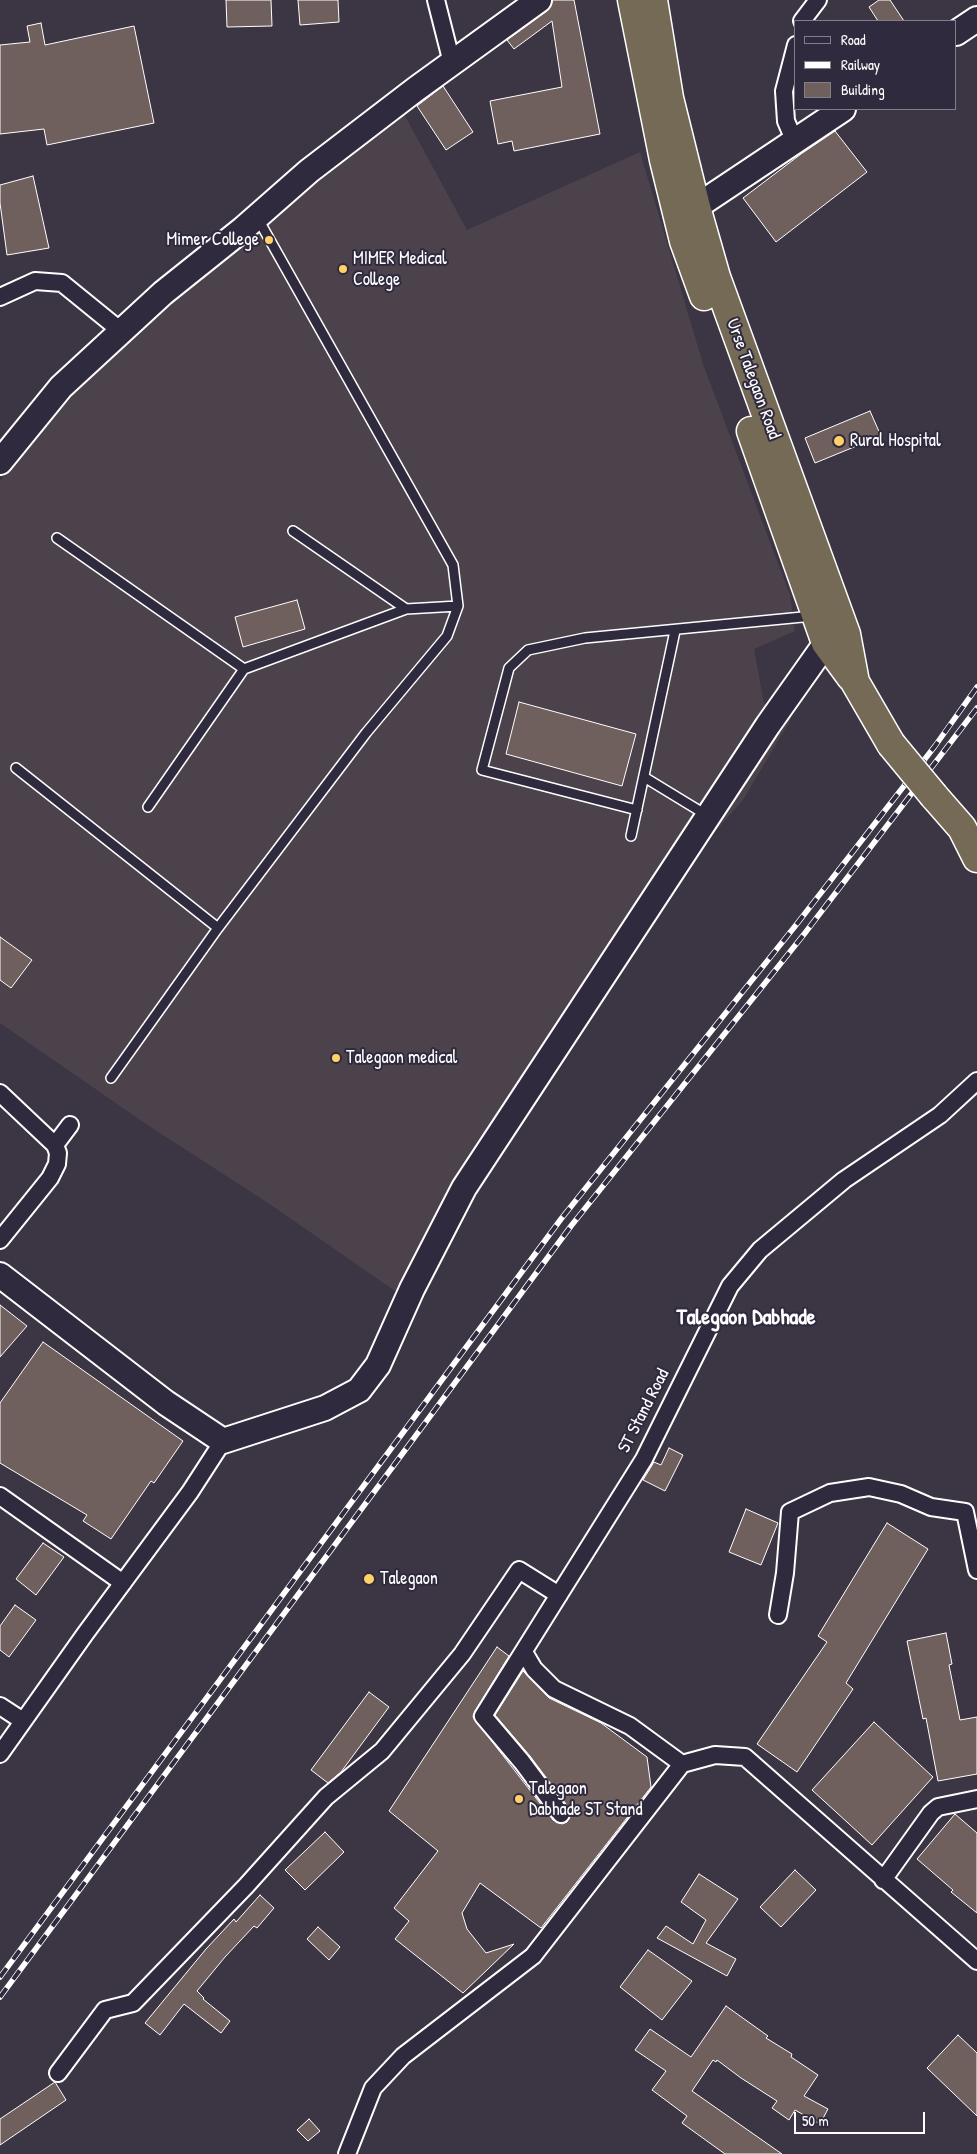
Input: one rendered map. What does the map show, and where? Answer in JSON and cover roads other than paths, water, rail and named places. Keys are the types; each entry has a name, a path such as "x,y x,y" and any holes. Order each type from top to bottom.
{"highway":[{"name":"Urse Talegaon Road","path":"632,0 664,160 684,241 826,643 855,682 890,744 962,828 977,858"},
{"name":"Urse Talegaon Road","path":"653,0 669,98 696,207 716,277 846,634 855,682"}],"street":[{"path":"436,0 452,63"},
{"path":"0,462 61,387 163,293 257,217 308,171 538,0"},
{"path":"802,20 807,0"},
{"path":"803,20 818,0"},
{"path":"957,32 977,19"},
{"path":"794,53 784,91 786,121 795,142"},
{"path":"696,207 842,110"},
{"path":"0,297 35,282 62,283 121,331"},
{"path":"0,1754 190,1492 222,1441 325,1408 359,1390 378,1365 416,1281 464,1188 768,724 826,643"},
{"name":"ST Stand Road","path":"561,1814 522,1762 483,1716 644,1459 730,1286 760,1250 844,1180 940,1115 977,1081"},
{"path":"0,1093 55,1144 58,1153 57,1164 50,1178 0,1240"},
{"path":"55,1144 70,1125"},
{"path":"0,1275 166,1403 222,1441"},
{"path":"778,1615 785,1573 790,1512 830,1493 869,1487 900,1494 931,1507 965,1512 977,1570"},
{"path":"0,1496 123,1582"},
{"path":"58,2073 105,2010 133,2003 246,1886 326,1797 382,1751 462,1654 519,1570 559,1595"},
{"path":"524,1652 534,1669 554,1689 630,1726 682,1764"},
{"path":"0,1706 23,1721"},
{"path":"347,2154 373,2088 403,2056 533,1956 682,1764 715,1755 745,1757 977,1961"},
{"path":"883,1880 931,1813 938,1807 977,1799"}],"lane":[{"path":"111,1078 218,928 366,733 446,636 458,606 453,565 257,217"},
{"path":"293,531 406,609"},
{"path":"58,538 244,668"},
{"path":"148,806 244,668 406,609 458,606"},
{"path":"637,810 482,770 509,668 528,650 585,638 675,631 816,616"},
{"path":"631,836 675,631"},
{"path":"16,768 218,928"},
{"path":"644,777 708,816"}],"railway":[{"path":"0,1977 561,1219 796,925 935,746 977,687"},
{"path":"0,1997 571,1226 805,933 977,708"}],"place":[{"name":"Mimer College","path":"269,240"},
{"name":"MIMER Medical College","path":"343,269"},
{"name":"Rural Hospital","path":"839,441"},
{"name":"Talegaon medical","path":"336,1058"},
{"name":"Talegaon","path":"369,1579"},
{"name":"Talegaon Dabhade ST Stand","path":"519,1799"}],"district":[{"name":"Talegaon Dabhade","path":"746,1318"}]}
